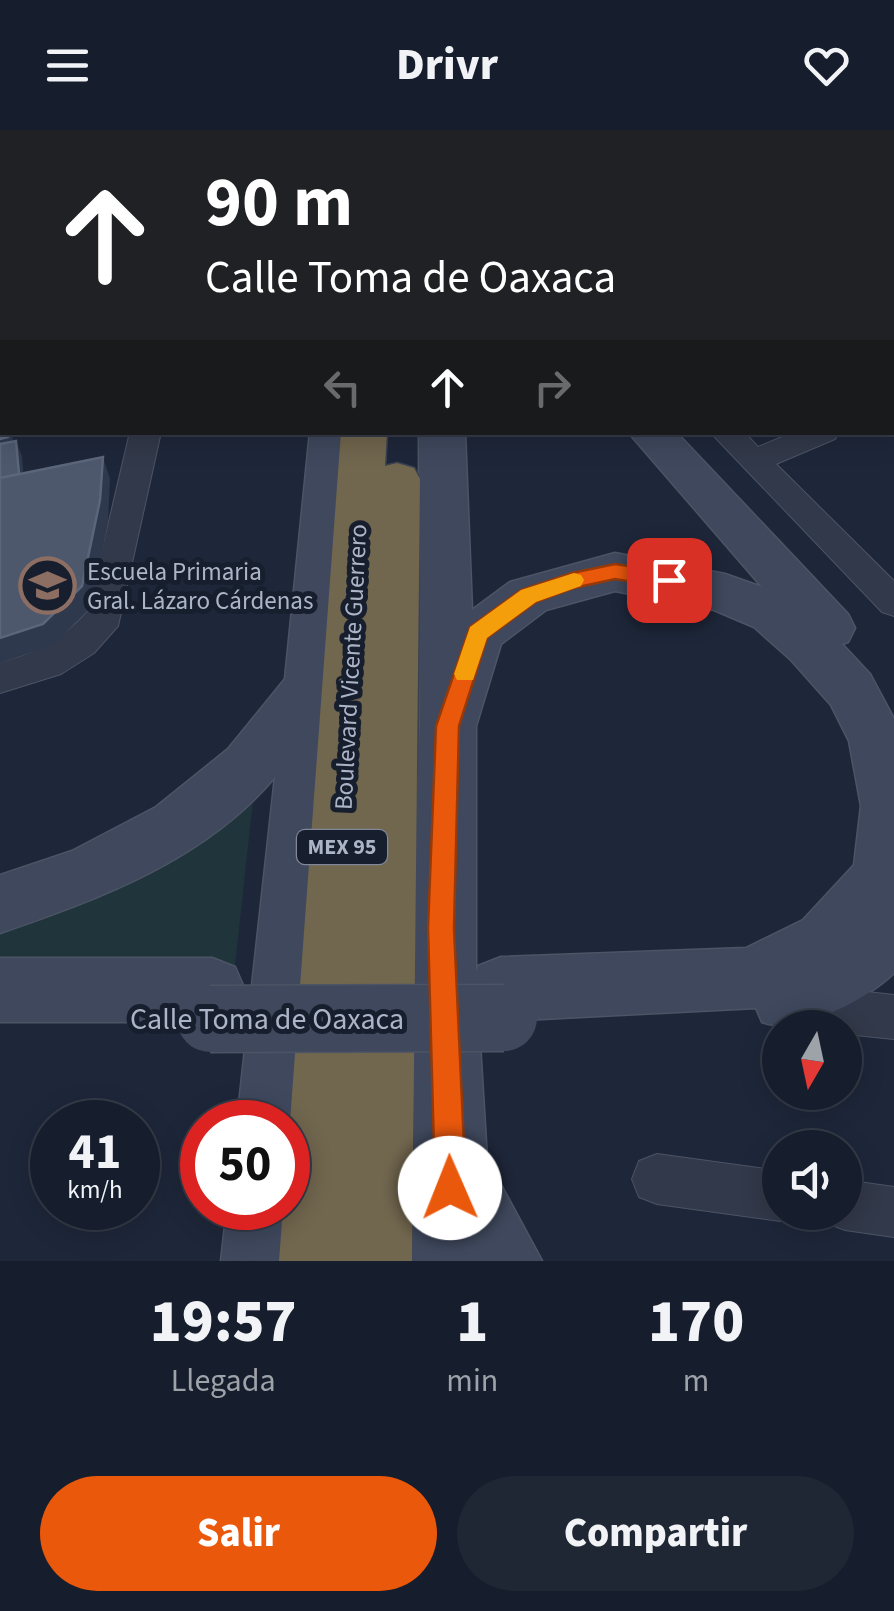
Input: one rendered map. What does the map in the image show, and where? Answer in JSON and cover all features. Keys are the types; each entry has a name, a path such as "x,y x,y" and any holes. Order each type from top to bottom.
{"highway":[{"name":"Boulevard Vicente Guerrero","path":"318,1261 364,435"},
{"name":"Boulevard Vicente Guerrero","path":"374,1261 398,435"}],"street":[{"path":"0,678 48,664 80,644 104,616 145,435"},
{"name":"Boulevard Vicente Guerrero","path":"274,1100 333,435"},
{"path":"442,435 448,726 441,928 451,1160 450,1261"},
{"path":"653,435 835,634 894,726"},
{"path":"728,435 894,603"},
{"path":"754,461 817,435"},
{"name":"Calle Toma de Oaxaca","path":"0,1019 211,1005 502,1004 762,992 856,966 884,916 883,877 891,806 877,741 851,690 810,645 772,613 725,593 615,572 528,596 478,633 448,726"},
{"path":"0,904 65,884 156,843 259,756 284,730 314,680"},
{"name":"Calle Toma de Oaxaca","path":"0,990 211,1005"},
{"name":"Calle Toma de Oaxaca","path":"762,992 894,1017"},
{"path":"451,1160 471,1210 504,1261"},
{"path":"657,1179 762,1194"},
{"path":"862,1208 894,1212"},
{"path":"259,1261 262,1230"}],"green space":[{"path":"257,763 235,965 0,966 0,908"}],"building":[{"path":"16,441 19,474 0,478 0,444"},
{"name":"Escuela Primaria Gral. Lázaro Cárdenas","path":"103,457 100,500 82,586 43,624 0,638 0,478"}],"slow traffic":[{"path":"465,674 478,633 528,596 574,580"}],"place":[{"name":"Escuela Primaria Gral. Lázaro Cárdenas","path":"48,586"}],"route":[{"path":"450,1188 441,928 448,726 478,633 528,596 572,581 615,572 669,580"}]}
